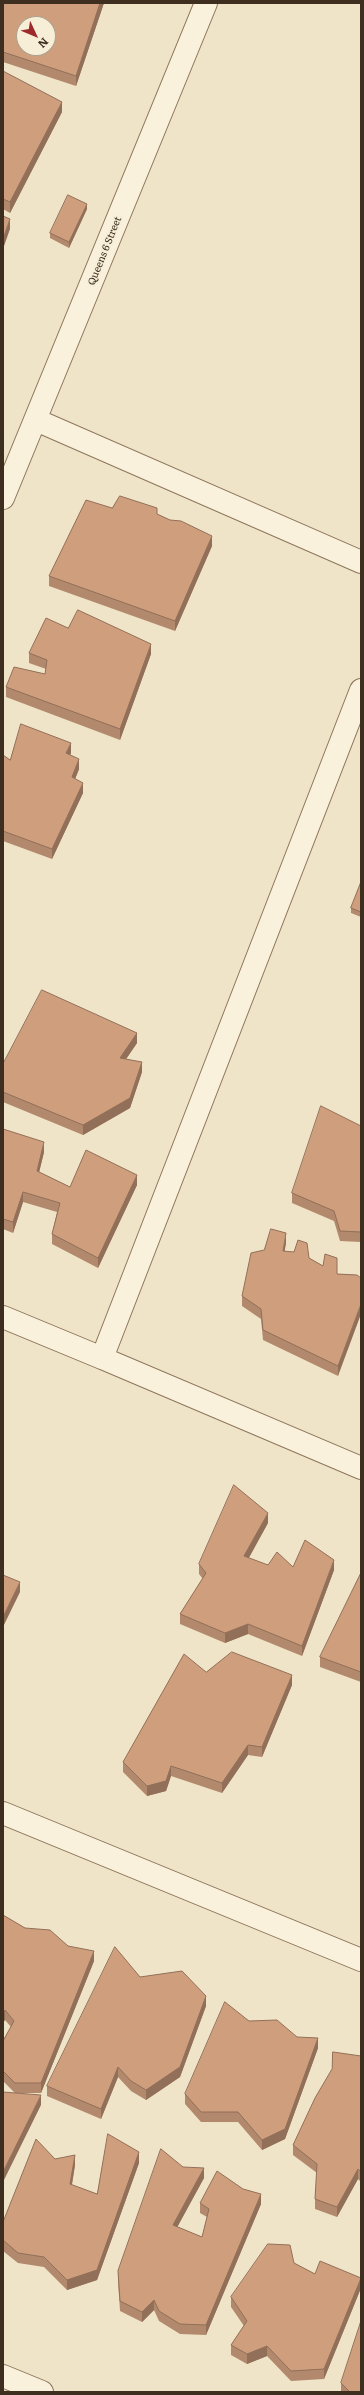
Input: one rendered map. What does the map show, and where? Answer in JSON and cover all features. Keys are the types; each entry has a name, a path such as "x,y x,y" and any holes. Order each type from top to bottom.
{"street":[{"name":"Queens 6 Street","path":"3,498 206,3"},
{"path":"36,420 361,562"},
{"path":"102,1358 361,690"},
{"path":"3,1317 361,1468"},
{"path":"3,1813 361,1960"},
{"path":"3,2376 42,2392"}],"building":[{"path":"3,3 100,3 76,76 3,52"},
{"path":"3,71 62,102 10,202 3,199"},
{"path":"68,195 87,204 69,242 50,233"},
{"path":"3,216 10,219 3,239"},
{"path":"120,496 157,508 157,514 170,520 181,521 212,536 175,621 49,576 86,500 112,508"},
{"path":"78,610 151,644 120,729 6,687 14,667 45,674 47,660 29,653 46,618 68,628"},
{"path":"21,724 71,743 66,753 79,759 72,777 83,783 52,849 3,831 3,755 10,760"},
{"path":"361,882 361,912 351,908"},
{"path":"42,990 137,1033 120,1058 142,1062 130,1098 83,1125 3,1092 3,1064"},
{"path":"321,1106 361,1126 361,1232 340,1231 334,1211 292,1193"},
{"path":"3,1129 44,1142 37,1171 70,1187 86,1150 137,1175 98,1258 52,1234 60,1203 23,1192 13,1222 3,1219"},
{"path":"271,1229 286,1233 283,1251 294,1252 298,1240 307,1243 309,1258 323,1266 325,1254 337,1258 337,1274 357,1275 361,1278 361,1304 338,1366 263,1330 261,1309 242,1296 251,1253 264,1250"},
{"path":"234,1485 268,1513 244,1556 268,1565 277,1552 293,1567 305,1540 334,1560 302,1646 248,1624 225,1633 180,1614 206,1573 199,1564"},
{"path":"361,1573 361,1672 320,1657"},
{"path":"3,1575 20,1582 3,1617"},
{"path":"232,1652 292,1675 262,1747 248,1745 222,1783 171,1766 166,1781 147,1786 123,1762 184,1654 206,1672"},
{"path":"3,1915 25,1928 50,1930 68,1946 94,1951 41,2083 15,2083 3,2071 3,2041 14,2021 5,2010 3,2013"},
{"path":"115,1947 140,1977 182,1971 206,1996 180,2067 146,2090 131,2081 118,2067 101,2109 47,2086"},
{"path":"225,2002 249,2021 277,2020 297,2037 318,2038 285,2129 262,2140 238,2112 201,2112 185,2094"},
{"path":"333,2052 361,2056 361,2172 358,2169 337,2207 315,2199 317,2164 293,2145 315,2098 332,2069"},
{"path":"3,2092 41,2095 3,2172"},
{"path":"108,2134 139,2152 97,2270 67,2280 44,2257 18,2253 3,2240 3,2222 36,2139 55,2159 75,2155 70,2184 97,2194"},
{"path":"161,2149 183,2167 204,2168 173,2225 202,2237 209,2209 200,2203 217,2171 243,2189 261,2194 206,2325 180,2324 159,2311 154,2300 142,2312 120,2301 118,2271"},
{"path":"268,2244 290,2245 294,2263 315,2274 320,2261 361,2278 324,2369 291,2371 267,2346 247,2354 231,2345 247,2321 231,2297"},
{"path":"361,2321 361,2392 350,2392 341,2383"}]}
